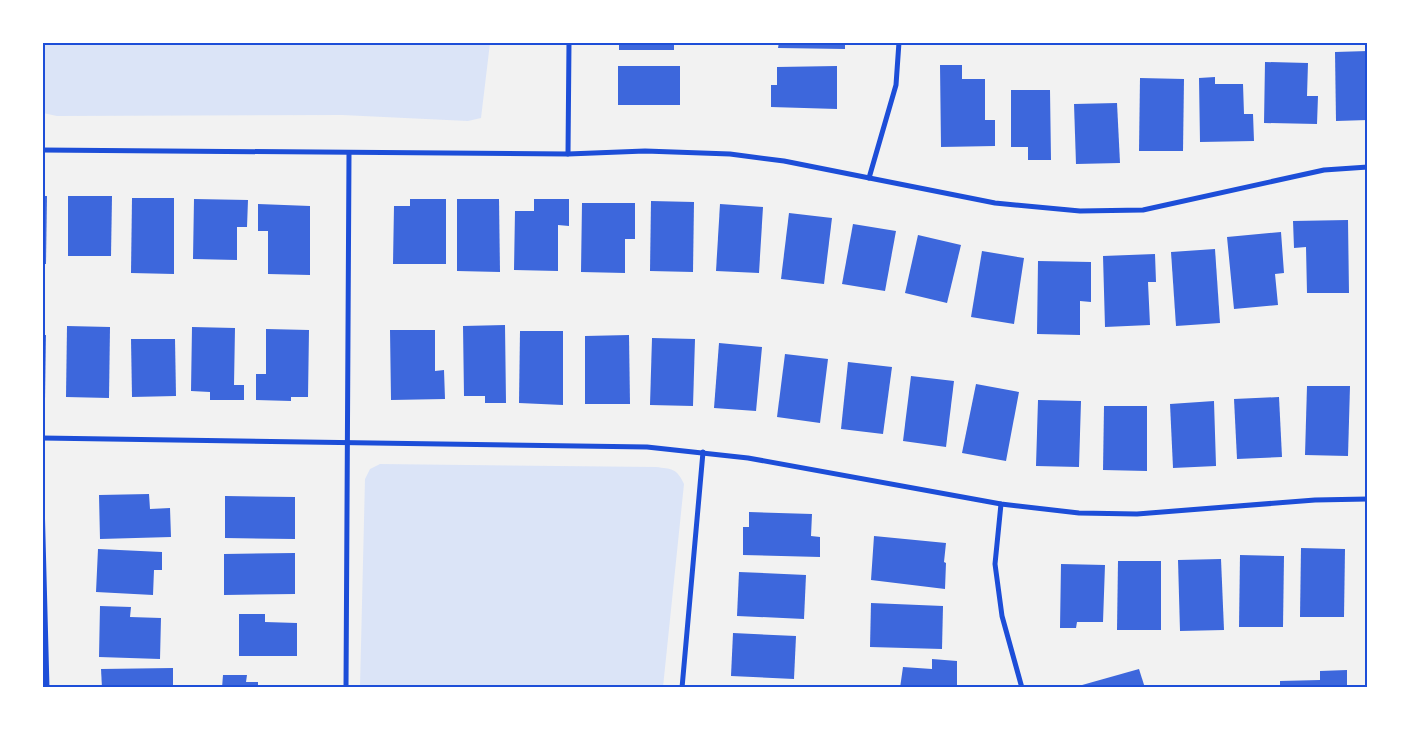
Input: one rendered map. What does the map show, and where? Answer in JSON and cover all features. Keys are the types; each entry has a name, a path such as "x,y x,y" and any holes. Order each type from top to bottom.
{"street":[{"path":"568,154 569,42"},
{"path":"869,178 896,85 899,42"},
{"path":"42,150 568,154 645,151 730,154 784,162 995,203 1080,211 1143,210 1324,170 1368,167"},
{"path":"346,688 349,153"},
{"path":"42,438 647,447 748,458 1002,504 1079,513 1137,514 1315,500 1368,499"},
{"path":"682,688 703,452"},
{"path":"42,500 47,688"},
{"path":"1002,504 995,564 1002,616 1022,688"}],"shaded area":[{"path":"42,43 490,43 481,118 468,121 342,115 57,116 43,113"},
{"path":"380,464 656,467 676,472 684,484 663,687 360,687 365,479 370,469"}],"building":[{"path":"619,42 674,42 674,50 619,50"},
{"path":"779,42 845,42 845,49 778,48"},
{"path":"1368,51 1368,120 1336,121 1335,52"},
{"path":"1265,62 1308,63 1307,96 1318,96 1317,124 1264,123"},
{"path":"940,65 962,65 962,79 985,79 985,120 995,120 995,146 941,147"},
{"path":"618,66 680,66 680,105 618,105"},
{"path":"837,66 837,109 771,107 771,85 777,85 777,67"},
{"path":"1215,77 1215,84 1243,84 1244,114 1253,114 1254,141 1200,142 1199,78"},
{"path":"1140,78 1184,79 1183,151 1139,151"},
{"path":"1011,90 1050,90 1051,160 1028,160 1028,147 1011,147"},
{"path":"1117,103 1120,163 1076,164 1074,104"},
{"path":"42,196 47,196 46,264 42,264"},
{"path":"68,196 112,196 111,256 68,256"},
{"path":"132,198 174,198 174,274 131,273"},
{"path":"194,199 248,200 247,227 237,227 237,260 193,259"},
{"path":"410,199 446,199 446,264 393,264 394,206 410,206"},
{"path":"457,199 499,199 500,272 457,271"},
{"path":"534,199 569,199 569,226 558,225 558,271 514,270 515,211 534,211"},
{"path":"651,201 694,202 693,272 650,271"},
{"path":"582,203 635,203 635,239 625,239 625,273 581,272"},
{"path":"258,204 310,206 310,275 268,274 268,231 258,231"},
{"path":"720,204 763,207 759,273 716,271"},
{"path":"789,213 832,218 824,284 781,279"},
{"path":"1348,220 1349,293 1307,293 1306,247 1294,248 1293,221"},
{"path":"853,224 896,231 885,291 842,284"},
{"path":"1281,232 1284,273 1275,274 1278,305 1234,309 1227,237"},
{"path":"918,235 961,245 947,303 905,293"},
{"path":"1215,249 1220,323 1176,326 1171,252"},
{"path":"982,251 1024,258 1014,324 971,317"},
{"path":"1155,254 1156,282 1148,282 1150,325 1105,327 1103,256"},
{"path":"1038,261 1091,262 1091,302 1080,301 1080,335 1037,334"},
{"path":"505,325 506,403 485,403 485,396 464,396 463,326"},
{"path":"67,326 110,327 109,398 66,397"},
{"path":"192,327 235,328 234,385 244,385 244,400 210,400 210,392 191,391"},
{"path":"266,329 309,330 308,397 291,397 291,401 256,400 256,374 266,374"},
{"path":"390,330 435,330 435,371 444,370 445,399 391,400"},
{"path":"520,331 563,331 563,405 519,403"},
{"path":"42,335 46,335 45,399 42,398"},
{"path":"629,335 630,404 585,404 585,336"},
{"path":"652,338 695,339 693,406 650,405"},
{"path":"131,339 175,339 176,396 132,397"},
{"path":"719,343 762,347 756,411 714,408"},
{"path":"785,354 828,359 820,423 777,417"},
{"path":"848,362 892,367 883,434 841,429"},
{"path":"911,376 954,381 946,447 903,441"},
{"path":"976,384 1019,392 1006,461 962,453"},
{"path":"1307,386 1350,386 1348,456 1305,455"},
{"path":"1279,397 1282,457 1237,459 1234,399"},
{"path":"1038,400 1081,401 1079,467 1036,466"},
{"path":"1214,401 1216,466 1173,468 1170,404"},
{"path":"1104,406 1147,406 1147,471 1103,470"},
{"path":"149,494 150,509 170,508 171,537 100,539 99,495"},
{"path":"225,496 295,497 295,539 225,538"},
{"path":"749,512 812,514 811,536 820,537 820,557 743,555 743,527 749,527"},
{"path":"874,536 946,543 944,562 946,563 945,589 871,580"},
{"path":"1301,548 1345,549 1344,617 1300,617"},
{"path":"98,549 162,552 162,570 154,570 153,595 96,592"},
{"path":"295,553 295,594 224,595 224,554"},
{"path":"1240,555 1284,556 1283,627 1239,627"},
{"path":"1221,559 1224,630 1180,631 1178,560"},
{"path":"1118,561 1161,561 1161,630 1117,630"},
{"path":"1061,564 1105,565 1103,622 1077,622 1076,628 1060,628"},
{"path":"739,572 806,575 804,619 737,616"},
{"path":"871,603 943,606 942,649 870,647"},
{"path":"100,606 131,607 130,617 161,618 160,659 99,657"},
{"path":"239,614 265,614 265,622 297,623 297,656 239,656"},
{"path":"733,633 796,636 794,679 731,676"},
{"path":"932,659 957,661 957,688 900,688 903,667 932,669"},
{"path":"173,668 173,688 102,688 101,669"},
{"path":"1139,669 1145,688 1075,688 1075,687"},
{"path":"1347,670 1347,688 1280,688 1280,681 1320,680 1320,671"},
{"path":"223,675 247,675 246,682 258,682 258,688 222,688"}]}
